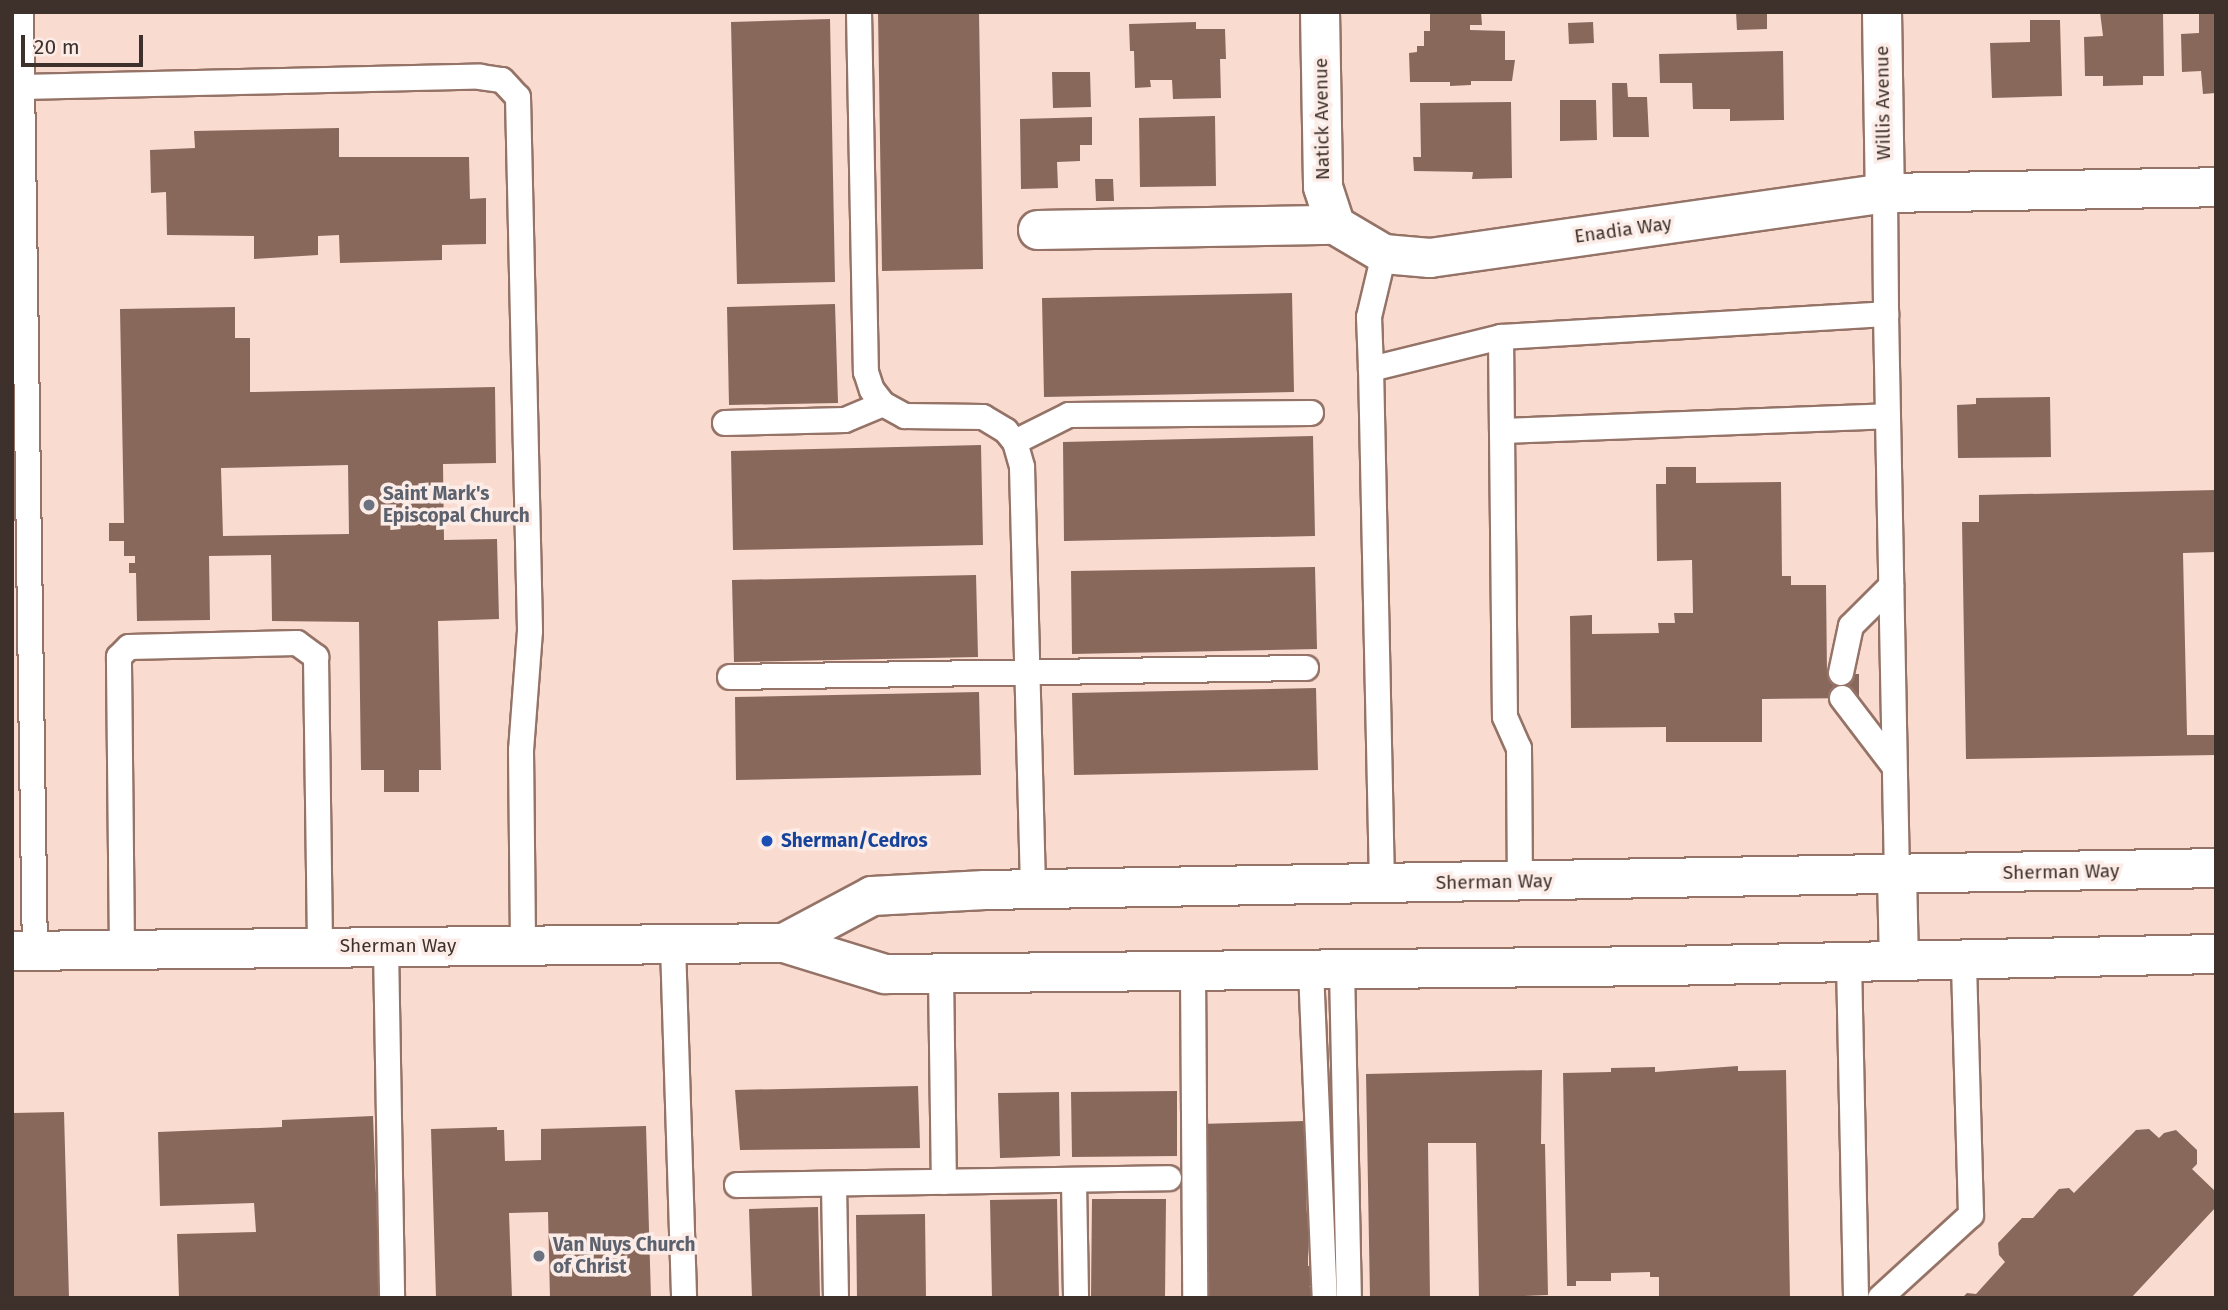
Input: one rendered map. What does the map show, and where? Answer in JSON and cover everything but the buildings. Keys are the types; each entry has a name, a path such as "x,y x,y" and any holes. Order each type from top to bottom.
{"main road":[{"name":"Natick Avenue","path":"1320,12 1323,187 1335,225"},
{"name":"Willis Avenue","path":"1882,12 1885,193"},
{"name":"Enadia Way","path":"1335,225 1384,254 1430,258 1885,193 2216,187"},
{"path":"1038,230 1335,225"},
{"name":"Sherman Way","path":"784,943 872,896 1033,890 2216,868"},
{"path":"1897,875 1899,961"},
{"name":"Sherman Way","path":"24,951 784,943 885,974 1849,962 2216,954"}],"lane":[{"path":"21,12 22,87 18,169 24,951"},
{"path":"859,12 866,372 872,390 883,404 905,416 983,417 1006,432 1015,442 1023,467 1033,890"},
{"path":"22,87 480,77 502,80 518,97 530,631 521,750 523,945"},
{"path":"1885,193 1897,875"},
{"path":"1382,884 1369,317 1384,254"},
{"path":"1371,369 1501,337 1886,314"},
{"path":"1501,337 1506,717 1519,748 1520,881"},
{"path":"724,423 845,420 883,404"},
{"path":"1015,442 1069,415 1311,413"},
{"path":"1502,431 1888,416"},
{"path":"1841,673 1851,626 1891,586"},
{"path":"122,950 119,657 129,647 297,643 316,657 320,946"},
{"path":"730,677 1306,668"},
{"path":"1842,698 1893,765"},
{"path":"673,945 684,1298"},
{"path":"386,947 391,1298"},
{"path":"1880,1298 1971,1215 1964,959"},
{"path":"1849,962 1856,1298"},
{"path":"1325,1298 1327,969"},
{"path":"1327,969 1349,1298"},
{"path":"1192,971 1195,1298"},
{"path":"941,974 944,1182"},
{"path":"737,1185 1169,1178"},
{"path":"1074,1181 1076,1298"},
{"path":"834,1184 836,1298"}],"place":[{"name":"Saint Mark's Episcopal Church","path":"369,505"},
{"name":"Sherman/Cedros","path":"767,841"},
{"name":"Van Nuys Church of Christ","path":"539,1256"}]}
